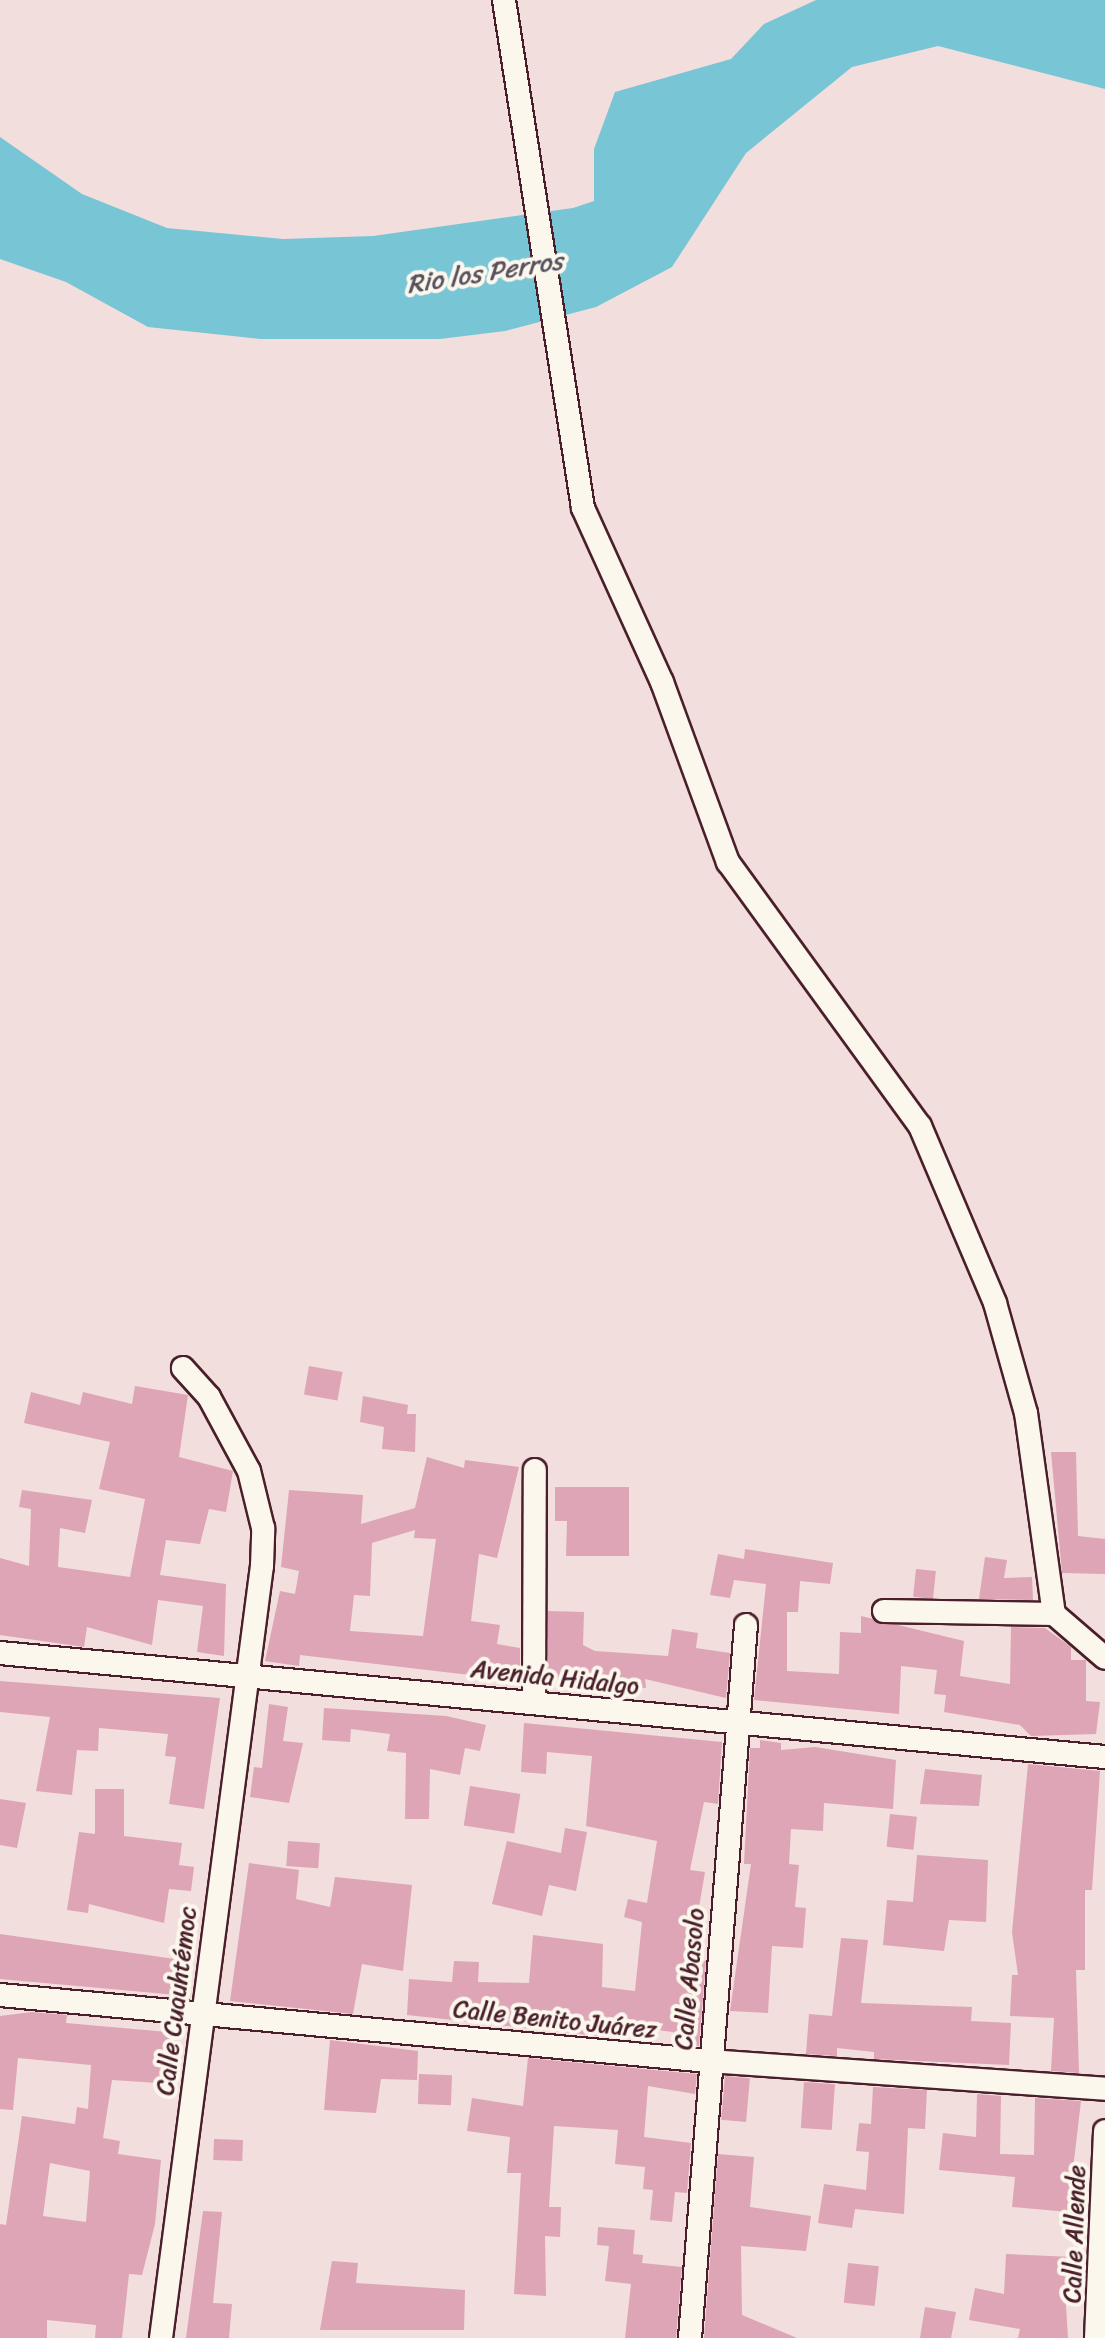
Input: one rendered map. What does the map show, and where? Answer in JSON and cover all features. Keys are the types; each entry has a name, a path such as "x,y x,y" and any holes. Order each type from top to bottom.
{"street":[{"path":"504,0 583,508 662,682 728,862 920,1126 995,1303 1026,1413 1054,1614"},
{"name":"Calle Cuauhtémoc","path":"161,2338 243,1671 260,1605 263,1528 234,1441 183,1368"},
{"path":"534,1702 535,1470"},
{"path":"884,1611 1054,1614 1105,1658"},
{"name":"Calle Abasolo","path":"690,2338 709,2061 746,1625"},
{"name":"Avenida Hidalgo","path":"0,1653 243,1671 1105,1757"},
{"name":"Calle Benito Juárez","path":"0,1995 709,2061 1105,2089"},
{"name":"Calle Allende","path":"1096,2338 1105,2131"}],"water":[{"name":"Rio los Perros","path":"816,0 1105,0 1105,89 938,46 852,67 746,153 672,267 596,307 505,331 440,339 260,339 148,327 66,282 0,259 0,137 82,194 167,228 283,239 373,236 573,208 594,201 594,149 615,92 731,59 764,24"}],"building":[{"path":"309,1366 342,1372 337,1400 304,1395"},
{"path":"135,1386 188,1395 179,1457 233,1471 226,1512 209,1509 200,1544 166,1540 160,1575 226,1584 224,1656 197,1652 203,1606 158,1600 152,1645 87,1627 84,1647 0,1635 0,1558 29,1566 31,1509 19,1507 22,1490 92,1500 85,1533 60,1528 58,1567 130,1577 145,1499 99,1489 110,1442 24,1423 31,1392 80,1405 83,1392 132,1404"},
{"path":"363,1396 408,1405 407,1414 416,1414 415,1452 382,1449 384,1427 360,1422"},
{"path":"1051,1452 1076,1452 1078,1536 1105,1539 1105,1574 1062,1573"},
{"path":"427,1457 464,1468 465,1460 519,1467 497,1558 479,1554 471,1621 500,1625 497,1644 520,1648 520,1681 300,1655 299,1666 265,1661 280,1591 295,1594 299,1571 281,1567 289,1490 363,1495 361,1524 415,1508","holes":["415,1530 414,1538 436,1539 423,1636 350,1631 354,1595 370,1596 372,1543"]},
{"path":"555,1487 629,1487 629,1556 566,1556 567,1521 555,1521"},
{"path":"745,1549 833,1563 830,1584 800,1581 798,1612 787,1612 787,1671 839,1674 840,1632 861,1633 861,1616 964,1641 960,1676 1010,1684 1011,1627 1045,1628 1071,1647 1071,1660 1086,1660 1086,1701 1100,1702 1096,1734 1031,1736 1020,1725 944,1712 946,1695 934,1694 937,1670 901,1666 899,1714 754,1700 766,1584 734,1580 730,1598 710,1595 718,1554 744,1559"},
{"path":"985,1557 1007,1560 1004,1578 1032,1577 1033,1600 979,1599"},
{"path":"916,1569 936,1571 933,1599 913,1597"},
{"path":"548,1611 584,1612 583,1645 595,1651 668,1656 672,1629 698,1633 696,1648 730,1653 726,1698 645,1679 646,1688 563,1682 548,1675"},
{"path":"0,1681 220,1698 204,1809 169,1804 176,1757 165,1756 168,1734 99,1728 98,1751 77,1750 72,1795 36,1791 50,1717 0,1712"},
{"path":"269,1704 288,1707 283,1741 303,1743 289,1803 250,1797 254,1767 262,1768"},
{"path":"324,1708 446,1716 486,1725 480,1751 465,1748 460,1775 430,1769 429,1819 405,1819 406,1753 387,1751 390,1734 351,1729 350,1742 322,1740"},
{"path":"524,1723 722,1742 718,1804 704,1802 690,1870 705,1872 690,1960 706,1961 699,2046 672,2044 673,2032 609,2024 607,2037 407,2015 409,1979 452,1982 454,1961 479,1962 478,1982 529,1983 533,1935 603,1944 602,1987 635,1991 642,1922 624,1917 628,1899 647,1903 657,1841 586,1826 592,1756 547,1752 546,1774 521,1772"},
{"path":"760,1740 781,1743 781,1750 815,1747 896,1760 893,1809 824,1803 823,1831 791,1829 789,1864 799,1865 795,1907 806,1908 803,1948 772,1946 768,2013 730,2011 751,1864 744,1864 750,1748 760,1748"},
{"path":"1028,1764 1100,1771 1092,1890 1085,1890 1085,1970 1076,1970 1079,2073 1051,2071 1054,2018 1010,2016 1012,1975 1018,1975 1012,1932"},
{"path":"925,1769 982,1775 979,1806 920,1804"},
{"path":"470,1786 520,1794 514,1833 464,1826"},
{"path":"95,1789 124,1789 124,1836 182,1843 179,1865 194,1867 191,1891 169,1889 164,1923 89,1904 88,1913 67,1910 79,1832 95,1834"},
{"path":"0,1799 26,1803 17,1848 0,1845"},
{"path":"890,1814 917,1817 913,1850 887,1847"},
{"path":"565,1828 587,1832 576,1891 549,1885 542,1916 492,1904 507,1841 561,1853"},
{"path":"288,1841 320,1843 318,1868 286,1866"},
{"path":"917,1855 988,1860 986,1922 949,1920 944,1951 883,1945 887,1900 913,1902"},
{"path":"249,1863 299,1870 296,1899 330,1907 335,1877 412,1885 403,1971 362,1964 353,2014 230,2001"},
{"path":"0,1934 182,1960 177,1995 0,1979"},
{"path":"841,1938 868,1940 861,2003 972,2007 971,2021 1011,2023 1009,2065 874,2059 874,2052 837,2048 837,2056 806,2054 809,2014 832,2016"},
{"path":"32,2012 67,2015 66,2023 179,2033 173,2084 112,2080 103,2138 120,2141 118,2154 161,2160 155,2224 142,2275 129,2274 122,2338 95,2338 96,2325 47,2320 47,2338 0,2338 0,2224 6,2225 22,2116 75,2124 77,2107 88,2109 91,2065 18,2058 13,2110 0,2109 0,2016","holes":["50,2163 90,2171 86,2222 43,2216"]},
{"path":"330,2040 418,2051 417,2080 381,2079 376,2113 324,2110"},
{"path":"528,2058 697,2074 695,2094 648,2086 644,2137 691,2143 687,2193 675,2192 672,2222 650,2220 653,2190 643,2189 645,2167 615,2164 618,2130 554,2126 549,2207 561,2207 560,2237 545,2236 546,2296 514,2294 521,2173 507,2173 510,2137 467,2131 472,2098 523,2106"},
{"path":"419,2074 452,2075 451,2105 418,2104"},
{"path":"725,2076 750,2078 746,2122 721,2120"},
{"path":"804,2082 835,2084 832,2130 801,2128"},
{"path":"873,2087 927,2090 925,2129 908,2128 904,2214 855,2209 852,2228 818,2223 824,2184 866,2190 869,2152 856,2151 859,2123 871,2124"},
{"path":"977,2094 1001,2096 1000,2154 1034,2155 1035,2098 1081,2101 1068,2212 1012,2207 1015,2177 939,2170 943,2133 976,2137"},
{"path":"214,2139 243,2140 242,2161 213,2160"},
{"path":"718,2154 754,2157 750,2207 811,2216 806,2251 741,2246 742,2315 797,2338 704,2338"},
{"path":"203,2211 222,2212 213,2303 232,2304 229,2338 186,2338"},
{"path":"598,2227 635,2230 633,2254 643,2255 642,2263 682,2267 676,2338 625,2338 631,2284 605,2281 609,2246 597,2245"},
{"path":"1006,2254 1073,2257 1071,2289 1065,2289 1068,2338 1018,2338 1020,2329 969,2320 975,2288 1004,2294"},
{"path":"332,2261 358,2263 356,2283 465,2290 464,2330 320,2330"},
{"path":"848,2263 879,2266 875,2306 844,2303"},
{"path":"925,2307 956,2312 951,2338 920,2338"}]}
